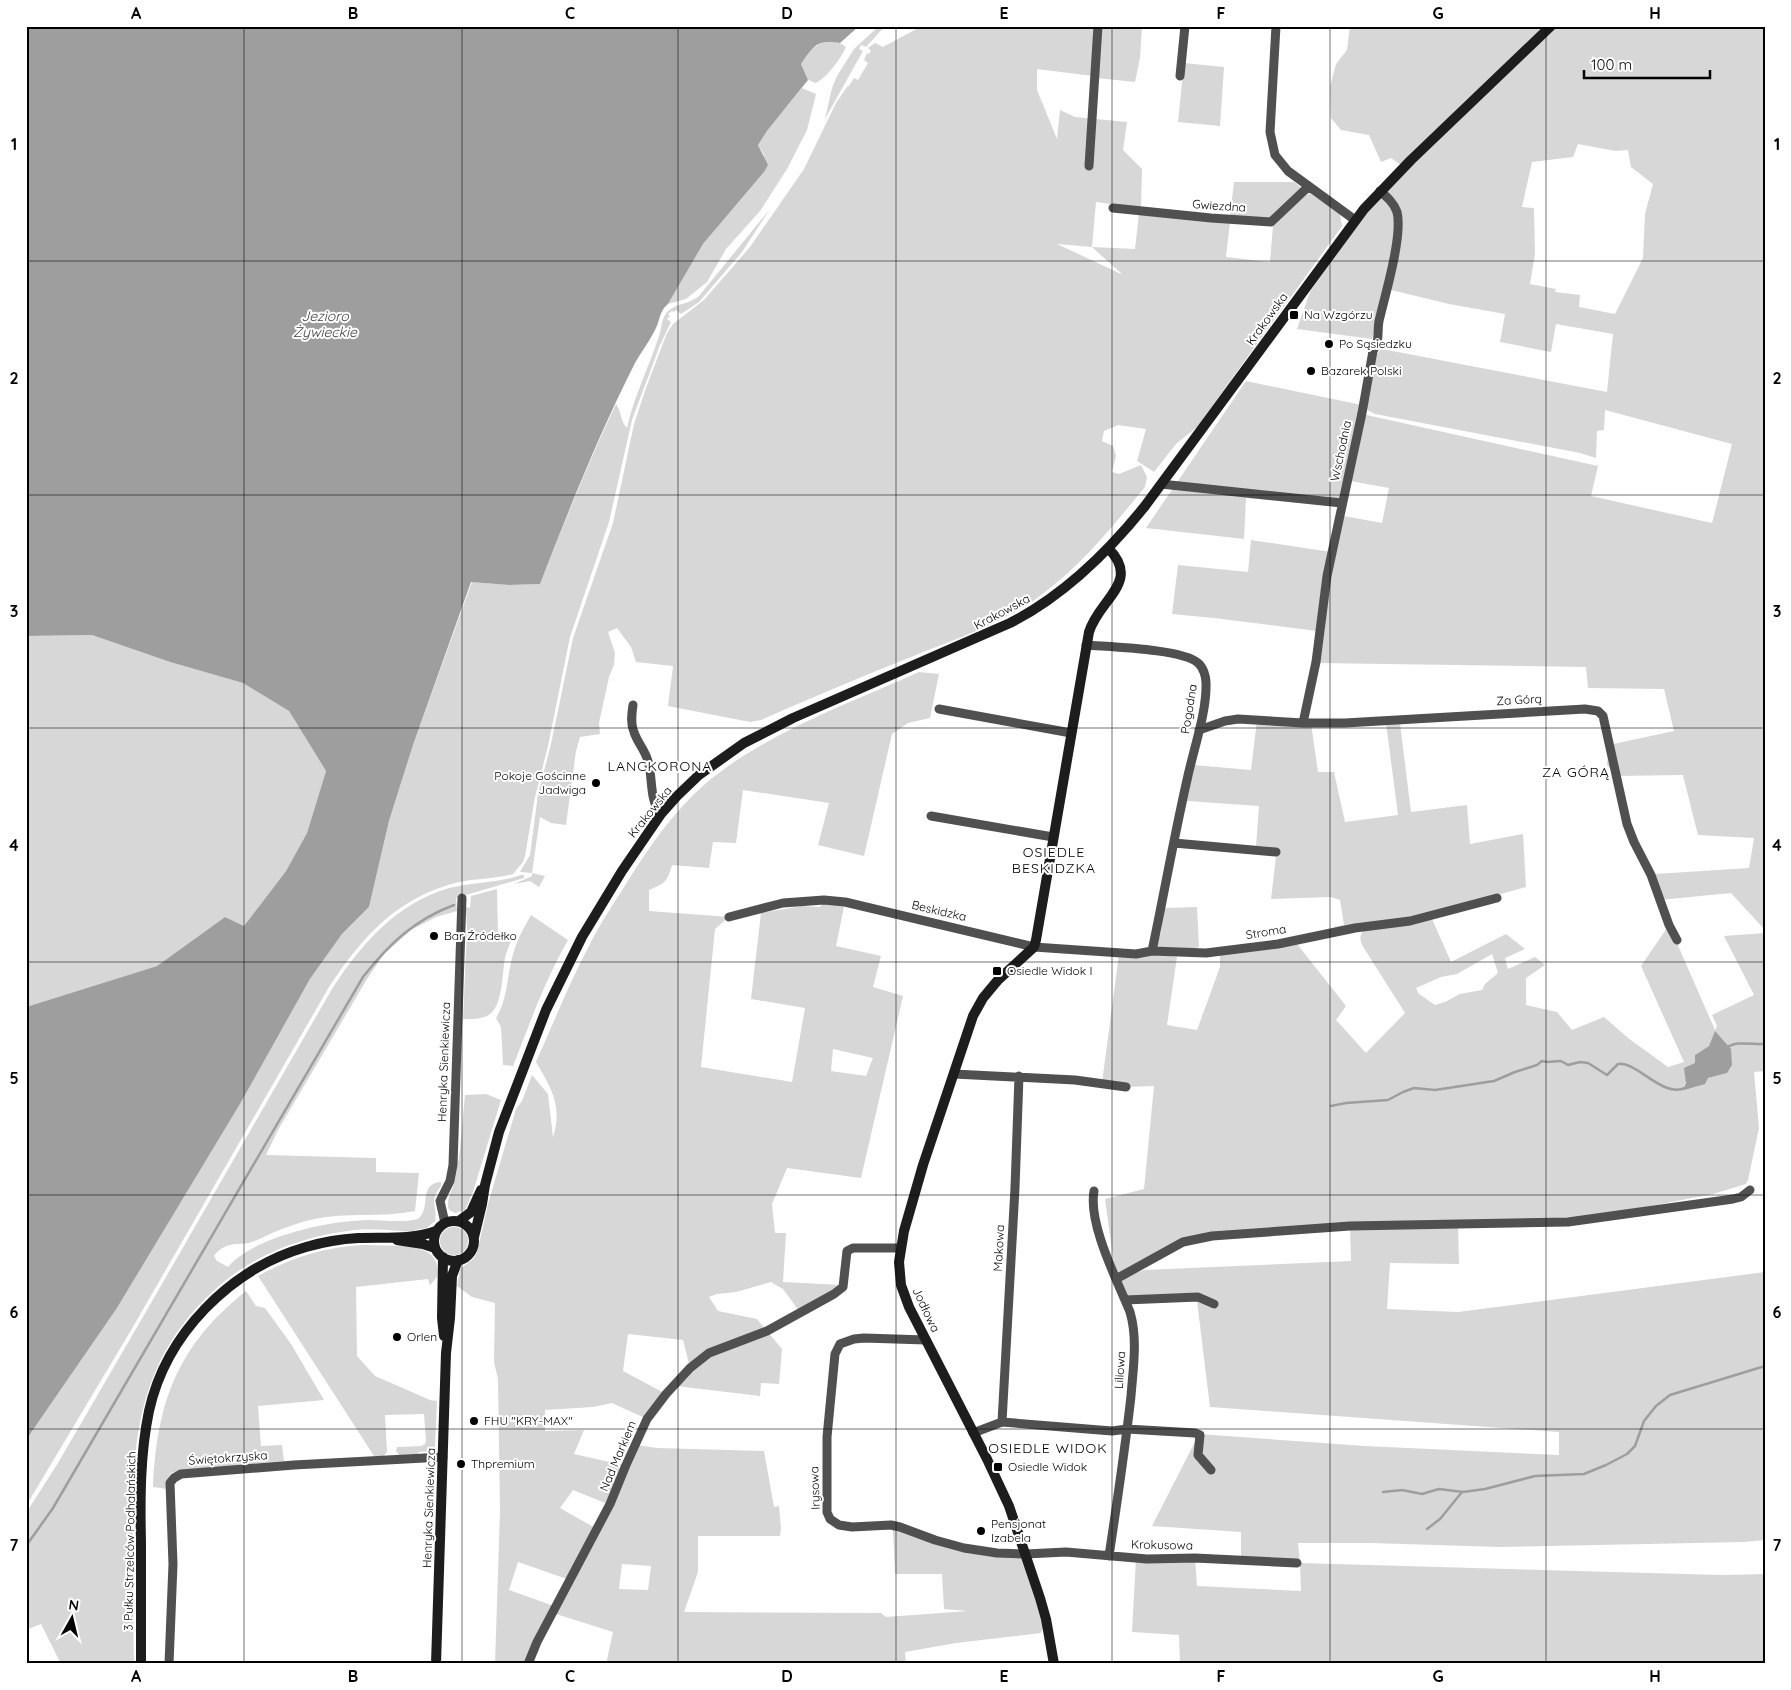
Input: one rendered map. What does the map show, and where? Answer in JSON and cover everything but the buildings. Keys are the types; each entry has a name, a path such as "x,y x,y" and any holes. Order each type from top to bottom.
{"main road":[{"name":"Krakowska","path":"474,1237 485,1185 507,1108 560,978 622,870 661,814 677,796 699,775 744,743 793,718 971,642 1023,617 1065,587 1108,548 1132,522 1356,220 1380,191 1551,26"},
{"path":"1034,947 1086,645 1091,624 1118,587 1121,576 1119,561 1108,548"},
{"name":"Jodłowa","path":"1034,947 998,980 977,1006 922,1165 900,1248 901,1285 909,1307 1009,1506 1046,1619 1054,1664"},
{"name":"Krakowska","path":"460,1221 471,1212 485,1185"},
{"path":"454,1220 460,1221 469,1227 474,1237 472,1250 465,1258 458,1260 448,1260 435,1248 423,1244 390,1238 436,1231 445,1223 454,1220"},
{"path":"435,1248 436,1231"},
{"name":"3 Pułku Strzelców Podhalańskich","path":"141,1664 140,1511 143,1449 153,1399 171,1355 187,1330 215,1299 240,1278 267,1262 306,1247 333,1241 359,1238 390,1238"},
{"name":"Henryka Sienkiewicza","path":"443,1257 442,1318 446,1353"},
{"name":"Henryka Sienkiewicza","path":"436,1664 446,1353 452,1276 458,1260"}],"street":[{"path":"1089,166 1098,26"},
{"path":"1180,76 1185,26"},
{"path":"1276,26 1270,132 1275,155 1281,164 1356,220"},
{"name":"Gwiezdna","path":"1113,208 1271,222 1309,186"},
{"name":"Wschodnia","path":"1303,723 1316,662 1327,576 1362,414 1373,351 1377,346 1378,324 1393,262 1398,228 1396,210 1392,202 1380,191"},
{"path":"1161,484 1342,503"},
{"name":"Pogodna","path":"1086,645 1175,654 1198,663 1206,676 1199,730 1152,951"},
{"path":"633,704 631,716 633,732 646,756 654,801 661,814"},
{"path":"939,709 1071,733"},
{"name":"Za Górą","path":"1199,730 1238,719 1303,723 1345,723 1585,709 1598,711 1603,716 1627,824 1651,875 1669,925 1677,940"},
{"path":"931,816 1053,837"},
{"path":"1174,843 1276,852"},
{"name":"Henryka Sienkiewicza","path":"445,1223 440,1204 449,1185 453,1165 462,898"},
{"name":"Stroma","path":"1034,947 1136,954 1152,951 1206,953 1278,944 1355,928 1410,921 1497,898"},
{"name":"Beskidzka","path":"729,917 783,903 824,900 845,902 1034,947"},
{"path":"954,1074 1075,1080 1126,1087"},
{"name":"Makowa","path":"1002,1422 1015,1188 1019,1076"},
{"path":"1116,1279 1188,1240 1350,1226 1568,1222 1733,1199 1741,1197 1750,1190"},
{"name":"Liliowa","path":"1094,1191 1092,1201 1094,1217 1133,1324 1135,1341 1127,1429 1109,1556"},
{"name":"Nad Markiem","path":"528,1664 537,1642 610,1504 647,1419 666,1394 690,1368 709,1353 767,1331 834,1294 843,1287 847,1251 853,1248 900,1248"},
{"path":"1125,1300 1198,1297 1214,1304"},
{"name":"Irysowa","path":"926,1340 864,1338 840,1344 836,1354 826,1437 827,1512 830,1519 839,1525 852,1527 891,1525 964,1548 997,1553 1026,1554"},
{"path":"973,1433 1002,1422 1112,1431 1127,1429 1200,1435 1198,1455 1211,1470"},
{"name":"Świętokrzyska","path":"169,1664 173,1564 170,1483 174,1478 181,1474 294,1465 443,1457"},
{"name":"Krokusowa","path":"1026,1554 1066,1552 1109,1556 1298,1563"}],"shaded area":[{"path":"879,26 885,26 866,47 861,45 859,49 863,51 825,119 832,88 837,76 854,49"},
{"path":"922,26 1094,26 1093,76 1037,69 1037,90 1057,139 1060,110 1075,117 1127,122 1123,150 1142,169 1141,208 1096,202 1092,247 1135,249 1139,213 1230,222 1226,257 1270,262 1273,226 1300,198 1310,193 1340,214 1342,226 1197,427 1176,444 1154,472 1137,461 1146,429 1118,425 1104,431 1102,441 1113,446 1116,456 1112,472 1119,474 1141,465 1147,477 1145,487 1083,558 1041,595 995,623 761,720 750,722 668,706 673,666 636,662 631,647 617,628 608,632 615,653 614,665 609,677 599,723 600,734 580,737 576,751 566,825 551,823 540,817 532,873 520,872 530,855 538,794 551,744 573,638 613,523 634,424 667,333 673,324 704,300 750,247 804,169 836,103 854,78 858,80 868,63 864,60 867,53 869,54 871,51 868,48 875,43 883,47","holes":["1057,244 1092,247 1121,274"]},
{"path":"1100,26 1142,26 1140,58 1135,82 1097,78"},
{"path":"1350,26 1765,26 1765,930 1731,893 1660,900 1655,874 1749,868 1754,838 1698,835 1683,775 1616,776 1607,765 1609,745 1674,731 1664,689 1588,688 1586,667 1317,663 1325,601 1344,516 1382,523 1389,488 1350,481 1340,507 1246,498 1244,539 1146,528 1246,381 1362,405 1362,414 1598,466 1591,496 1712,523 1732,444 1605,410 1604,430 1597,431 1596,458 1580,453 1375,414 1366,408 1376,354 1382,349 1607,392 1613,334 1556,324 1551,352 1500,342 1505,314 1449,304 1387,289 1385,289 1372,339 1297,329 1310,292 1380,191 1404,167 1391,158 1381,162 1369,135 1341,130 1331,118 1330,87 1336,64 1347,50","holes":["1578,144 1616,151 1628,150 1631,167 1653,184 1645,214 1643,258 1615,314 1579,307 1580,295 1555,292 1556,289 1530,284 1535,254 1534,208 1522,207 1532,162 1573,157"]},
{"path":"825,41 840,43 846,47 833,67 816,83 808,80 801,64 813,48"},
{"path":"1184,63 1224,67 1220,126 1178,122"},
{"path":"802,88 816,94 807,130 787,169 760,211 726,249 707,282 686,299 668,304 703,244 764,172 764,155 758,145"},
{"path":"1234,182 1294,182 1303,189 1272,218 1230,217"},
{"path":"770,209 742,252 699,302 681,314 676,310 668,314 670,316 667,319 671,322 660,345 632,420 609,522 570,637 548,746 535,797 523,862 513,874 448,885 428,892 411,901 379,925 353,954 329,987 130,1332 26,1506 26,1440 117,1308 240,1104 310,979 342,934 369,907 389,821 413,745 472,582 509,585 540,584 586,471 616,404 627,428 666,314 675,306 692,301 699,296"},
{"path":"1251,540 1331,552 1317,631 1172,614 1178,565 1248,572"},
{"path":"92,635 170,662 243,683 289,711 326,771 307,833 286,871 244,926 225,917 157,966 26,1007 26,636"},
{"path":"919,672 939,674 930,718 908,723 892,734 864,856 818,845 829,803 743,790 736,843 713,842 709,868 672,865 665,881 649,890 649,911 729,917 715,929 701,1067 792,1082 805,1008 751,999 761,913 802,906 820,907 824,900 845,902 836,946 881,956 873,987 903,996 861,1178 787,1168 772,1204 775,1233 786,1233 783,1282 841,1285 799,1311 783,1289 771,1282 709,1297 718,1311 757,1319 782,1349 779,1384 761,1383 760,1396 676,1386 690,1368 683,1340 628,1334 623,1371 666,1394 645,1418 612,1403 593,1407 545,1410 545,1431 584,1430 574,1454 623,1465 636,1445 657,1448 764,1451 774,1507 779,1506 780,1536 698,1536 698,1572 684,1612 881,1613 886,1617 968,1611 944,1609 942,1574 895,1574 893,1531 891,1525 935,1540 1026,1554 1046,1619 1041,1633 956,1643 905,1652 906,1664 606,1664 613,1632 553,1613 530,1662 537,1664 495,1664 500,1511 498,1379 494,1362 495,1303 472,1297 457,1286 460,1269 473,1259 477,1253 488,1204 516,1109 522,1101 532,1075 548,1094 553,1137 557,1116 554,1098 536,1062 576,972 599,927 643,857 682,806 705,784 754,749 808,721","holes":["833,1049 873,1058 866,1076 831,1071","573,1490 610,1505 597,1529 560,1508","518,1562 567,1579 554,1606 509,1590","622,1564 651,1566 648,1590 619,1589"]},
{"path":"1257,720 1311,723 1318,772 1334,772 1345,822 1398,815 1386,723 1400,723 1411,812 1467,805 1470,844 1523,834 1526,887 1410,919 1336,930 1334,927 1344,925 1340,900 1331,897 1271,899 1277,848 1256,846 1259,806 1187,801 1194,765 1251,770"},
{"path":"532,873 545,876 539,887 530,881 514,884 532,876"},
{"path":"524,875 524,878 456,898 457,911 436,917 411,930 384,954 367,979 278,1130 266,1155 376,1158 376,1172 419,1173 415,1211 314,1219 286,1227 249,1243 226,1246 214,1256 217,1261 228,1267 240,1256 256,1247 293,1232 333,1223 352,1221 418,1219 424,1209 429,1187 441,1182 434,1200 435,1221 427,1228 415,1230 414,1232 377,1229 354,1230 313,1238 274,1251 238,1271 206,1298 182,1325 164,1353 151,1382 142,1412 137,1442 133,1508 134,1664 61,1664 41,1624 26,1630 26,1513 58,1463 332,989 355,956 382,927 413,904 430,895 449,888 503,880"},
{"path":"497,889 498,932 514,936 505,958 500,996 494,1009 487,1016 477,1019 463,1019 467,930 466,907 470,908 471,896"},
{"path":"1197,907 1199,947 1194,949 1163,949 1156,946 1161,933 1164,908"},
{"path":"531,915 568,940 545,986 513,1066 503,1065 501,1027 496,1018 505,997 510,966 516,946"},
{"path":"1432,919 1451,962 1506,934 1525,949 1505,958 1508,969 1535,957 1545,965 1526,978 1526,1005 1557,1012 1572,1030 1604,1017 1628,1038 1668,1067 1684,1062 1641,966 1669,925 1715,1030 1717,1026 1712,1015 1754,995 1724,936 1765,933 1765,1071 1754,1072 1759,1128 1746,1184 1713,1194 1568,1222 1458,1224 1459,1264 1390,1263 1387,1309 1458,1312 1765,1272 1765,1540 1499,1547 1298,1543 1300,1563 1721,1575 1765,1574 1765,1664 1180,1664 1179,1635 1132,1632 1136,1558 1195,1558 1197,1586 1301,1591 1300,1564 1241,1559 1241,1532 1152,1526 1199,1434 1365,1446 1559,1455 1559,1432 1210,1407 1197,1301 1126,1304 1116,1279 1105,1199 1144,1189 1154,1086 1126,1087 1102,1083 1119,954 1152,951 1177,957 1167,1025 1197,1030 1220,967 1220,954 1297,944 1346,1006 1336,1020 1366,1053 1405,1013 1362,945 1360,938 1364,930","holes":["1492,954 1498,973 1485,984 1482,990 1460,994 1435,1005 1419,994 1416,988 1441,977 1457,974","1715,1032 1726,1073 1683,1088 1695,1063 1695,1055 1709,1046","1350,1227 1351,1261 1144,1270 1120,1278 1189,1240"]},
{"path":"486,1094 501,1100 473,1192 465,1210 455,1213 449,1210 448,1202 457,1169 465,1095"},
{"path":"454,1227 464,1231 468,1241 464,1251 454,1255 444,1251 440,1241 444,1231"},
{"path":"362,1245 414,1246 414,1248 430,1254 436,1261 437,1277 430,1285 428,1279 356,1287 357,1356 375,1376 430,1400 437,1401 435,1447 431,1451 399,1455 396,1451 397,1447 421,1446 425,1444 424,1414 385,1415 387,1452 384,1456 374,1456 258,1276 308,1254"},
{"path":"246,1291 256,1306 265,1308 291,1344 324,1400 258,1406 261,1446 282,1445 284,1461 178,1471 171,1473 167,1489 153,1487 155,1456 160,1428 166,1401 176,1377 188,1354 203,1332"}],"water":[{"name":"Jezioro Żywieckie","path":"26,26 859,26 840,43 826,42 816,45 801,64 808,80 758,145 768,165 703,244 663,310 655,330 635,363 609,417 573,500 540,584 509,585 471,582 413,745 389,821 369,907 342,934 310,979 240,1104 117,1308 26,1440 26,1007 157,966 225,917 244,926 286,871 307,833 326,771 289,711 243,683 170,662 92,635 26,636"},
{"path":"1715,1031 1731,1049 1732,1065 1727,1073 1708,1078 1705,1084 1684,1090 1686,1083 1684,1068 1695,1063 1695,1055 1709,1046"}],"waterway":[{"path":"26,1546 53,1508 363,977 403,934 427,918 454,905"},
{"path":"1726,1048 1740,1043 1765,1044"},
{"path":"1331,1106 1388,1100 1414,1088 1435,1090 1494,1081 1537,1065 1542,1061 1561,1061 1568,1065 1580,1062 1588,1063 1607,1075 1618,1064 1625,1065 1668,1088 1676,1090 1685,1088"},
{"path":"1383,1492 1402,1490 1422,1494 1439,1489 1463,1492 1485,1489 1535,1476 1584,1474 1627,1454 1635,1446 1644,1421 1656,1406 1670,1395 1765,1366"},
{"path":"1427,1529 1440,1519 1462,1492"}],"place":[{"name":"Na Wzgórzu","path":"1294,315"},
{"name":"Po Sąsiedzku","path":"1329,344"},
{"name":"Bazarek Polski","path":"1311,371"},
{"name":"Pokoje Gościnne Jadwiga","path":"596,783"},
{"name":"Bar Źródełko","path":"434,936"},
{"name":"Osiedle Widok I","path":"997,971"},
{"name":"Orlen","path":"397,1337"},
{"name":"FHU ''KRY-MAX''","path":"474,1421"},
{"name":"Thpremium","path":"461,1464"},
{"name":"Osiedle Widok","path":"998,1467"},
{"name":"Pensjonat Izabela","path":"981,1531"}],"district":[{"name":"LANCKORONA","path":"660,766"},
{"name":"ZA GÓRĄ","path":"1576,772"},
{"name":"OSIEDLE BESKIDZKA","path":"1054,860"},
{"name":"OSIEDLE WIDOK","path":"1048,1448"}]}
